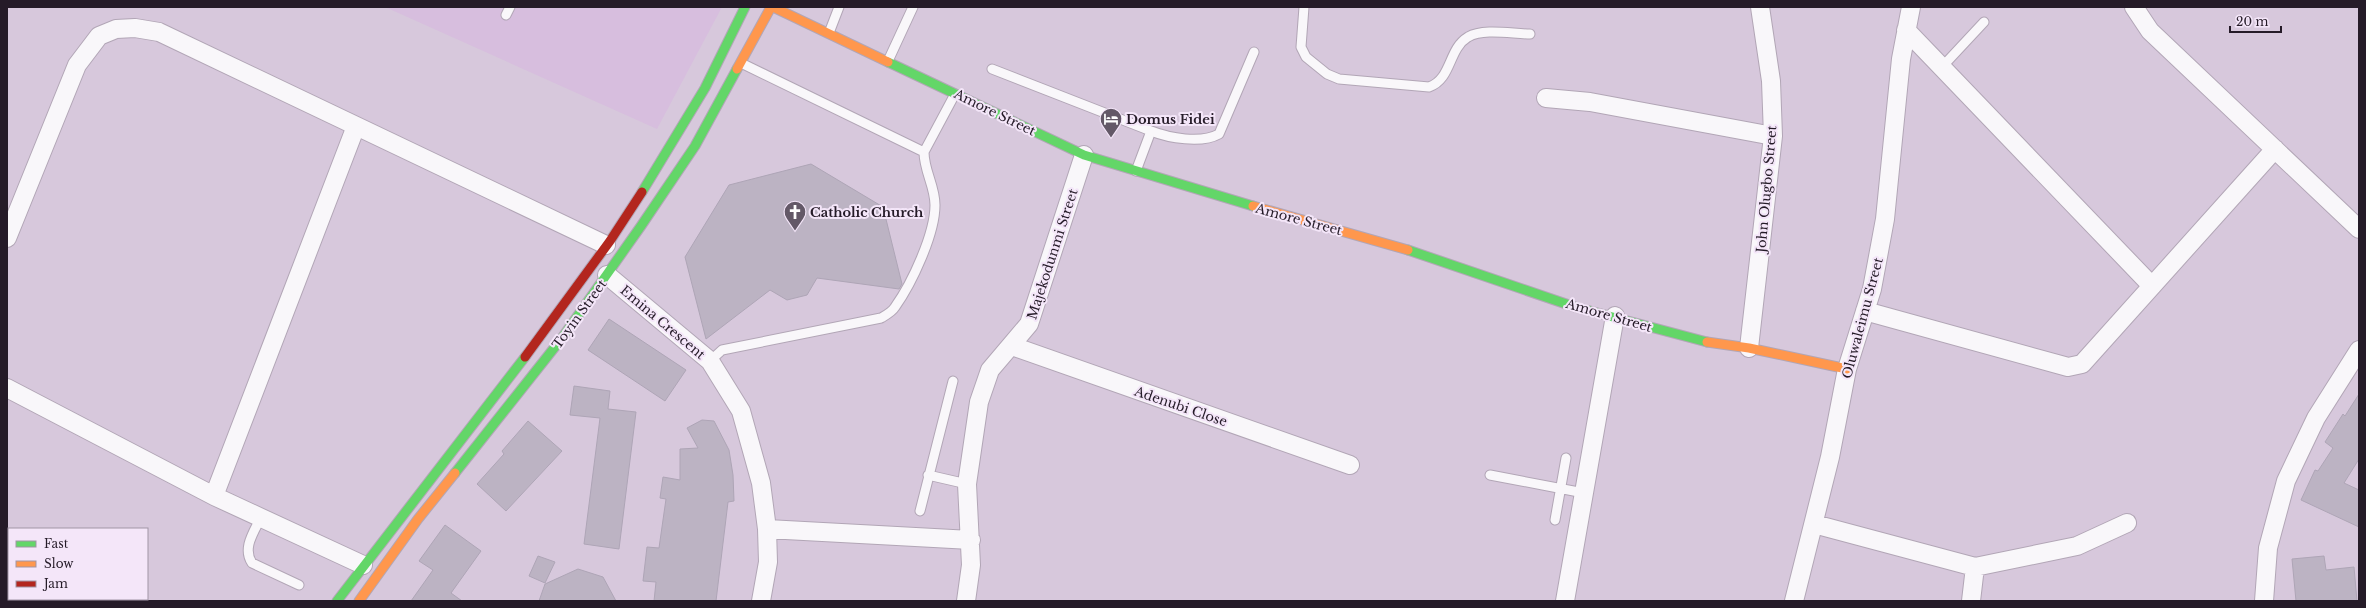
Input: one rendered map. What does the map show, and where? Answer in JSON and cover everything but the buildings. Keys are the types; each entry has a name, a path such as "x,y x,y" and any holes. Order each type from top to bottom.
{"street":[{"name":"Toyin Street","path":"336,601 493,401 606,245 678,136 745,7"},
{"name":"Toyin Street","path":"359,601 418,519 506,411 607,275 694,146 772,7"},
{"name":"Amore Street","path":"772,7 955,92 1084,155 1212,195 1387,243 1575,307 1615,316 1694,340 1750,348 1847,369"},
{"name":"John Olugbo Street","path":"1750,348 1773,136 1771,80 1760,7"},
{"name":"Oluwaleimu Street","path":"1794,601 1814,524 1847,369 1872,289 1885,219 1901,59 1911,7"},
{"path":"2134,7 2150,31 2359,229"},
{"path":"7,238 77,65 99,36 116,29 135,28 159,32 606,245"},
{"path":"1906,30 2151,286"},
{"path":"1546,98 1590,102 1773,136"},
{"path":"214,496 356,126"},
{"path":"1865,311 2068,367 2082,364 2275,149"},
{"name":"Majekodunmi Street","path":"966,601 971,565 971,540 967,484 979,402 990,370 1012,346 1029,324 1084,155"},
{"name":"Emina Crescent","path":"607,275 710,361 741,411 761,484 767,529 768,562 761,601"},
{"path":"1565,601 1615,316"},
{"name":"Adenubi Close","path":"1012,346 1350,465"},
{"path":"2264,601 2268,548 2286,481 2316,418 2359,350"},
{"path":"7,388 214,496 363,565"},
{"path":"1814,524 1975,567 2077,546 2127,524"},
{"path":"767,529 971,540"},
{"path":"1971,601 1975,567"}],"lane":[{"path":"829,33 839,7"},
{"path":"888,61 913,7"},
{"path":"1304,7 1301,47 1306,57 1316,66 1339,79 1429,87 1437,84 1443,78 1458,48 1468,37 1481,33 1530,34"},
{"path":"1942,67 1984,22"},
{"path":"992,69 1150,131 1166,136 1205,139 1219,134 1254,52"},
{"path":"741,63 924,152"},
{"path":"710,361 722,350 881,318 895,308 916,270 932,224 935,206 933,190 924,166 924,152 955,92"},
{"path":"1136,171 1150,131"},
{"path":"920,511 953,381"},
{"path":"1554,520 1562,488 1566,458"},
{"path":"928,475 967,484"},
{"path":"1490,475 1584,493"},
{"path":"261,517 247,548 247,556 252,563 299,585"}],"shaded area":[{"path":"385,7 722,7 657,129"}],"traffic: fast":[{"path":"642,192 705,88 745,7"},
{"path":"888,62 1084,155 1253,206"},
{"path":"455,473 562,338 641,226 695,146 737,69"},
{"path":"1408,250 1575,307 1707,342"},
{"path":"337,601 525,357"}],"traffic: slow":[{"path":"737,69 771,7"},
{"path":"773,7 888,62"},
{"path":"1253,206 1408,250"},
{"path":"1707,342 1749,348 1847,369"},
{"path":"359,601 418,519 455,473"}],"traffic: jam":[{"path":"525,357 610,241 642,192"}],"place":[{"name":"Domus Fidei","path":"1111,138"},
{"name":"Catholic Church","path":"795,232"}]}
